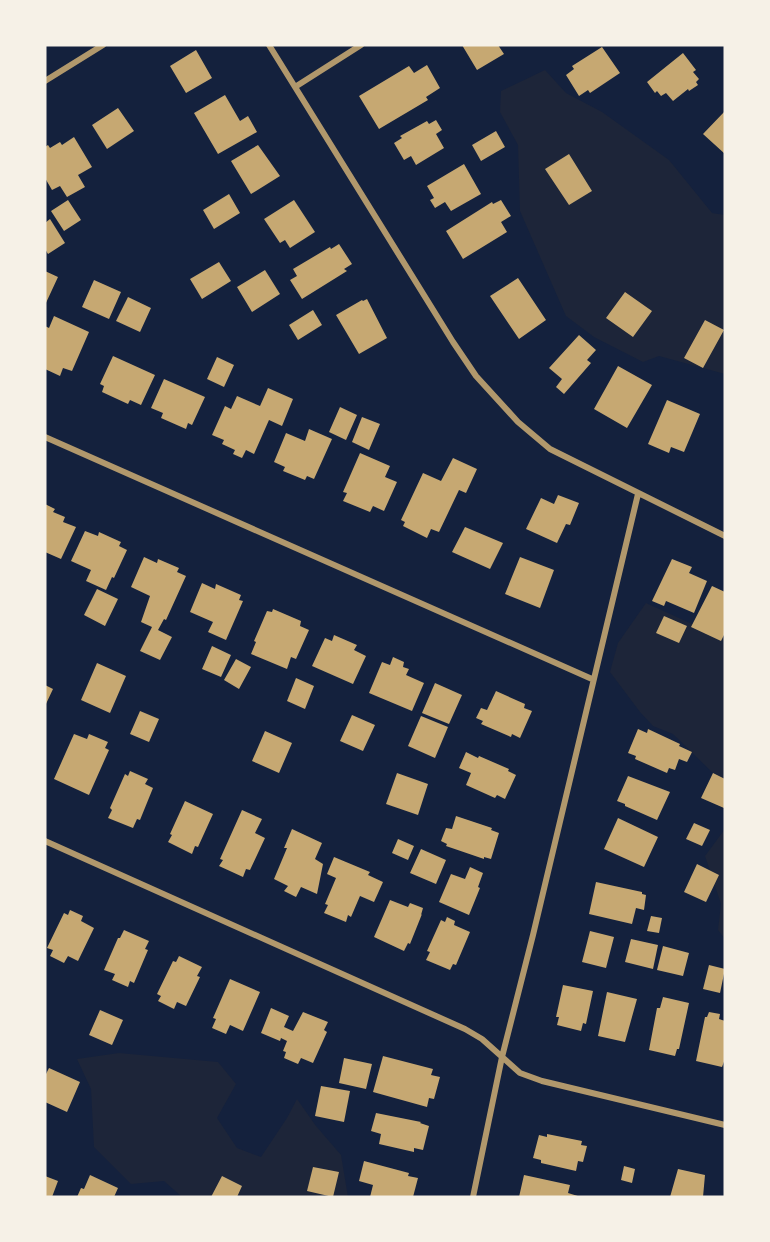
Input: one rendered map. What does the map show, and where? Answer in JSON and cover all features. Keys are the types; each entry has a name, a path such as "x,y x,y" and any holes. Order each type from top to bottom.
{"street":[{"path":"45,81 103,45"},
{"path":"269,45 476,376 518,422 550,449 725,536"},
{"path":"295,87 361,45"},
{"path":"45,437 592,679"},
{"path":"473,1197 502,1057 638,494"},
{"path":"45,842 465,1029 482,1039 520,1073 542,1081 725,1125"}],"shaded area":[{"path":"545,70 566,93 602,112 669,160 712,213 725,215 725,374 659,356 643,362 594,337 566,316 520,211 518,145 500,112 501,91"},
{"path":"646,603 725,639 725,779 713,773 673,734 653,726 610,672 618,643"},
{"path":"725,829 725,939 718,930 721,904 705,856"},
{"path":"119,1053 218,1062 236,1084 217,1118 237,1148 261,1157 297,1099 341,1155 348,1197 182,1197 164,1181 131,1184 94,1147 91,1089 77,1059"}],"building":[{"path":"462,45 498,45 504,54 477,70"},
{"path":"602,47 620,73 590,93 588,90 579,96 566,75 574,69 572,66"},
{"path":"196,50 212,78 186,93 170,66"},
{"path":"683,53 696,70 693,72 699,79 696,82 698,85 689,91 688,89 673,101 666,93 661,96 657,91 655,93 647,82"},
{"path":"427,65 440,88 426,97 428,100 379,129 359,96 409,66 414,73"},
{"path":"225,95 240,121 248,116 257,132 218,154 194,113"},
{"path":"118,108 134,131 107,149 92,125"},
{"path":"725,111 725,154 703,134"},
{"path":"436,120 442,130 436,134 444,148 416,165 411,156 404,160 394,143 402,138 400,136 427,121 429,124"},
{"path":"496,131 505,147 481,161 472,145"},
{"path":"74,137 92,167 78,175 85,187 67,197 60,186 52,190 45,178 45,147 48,145 50,148 60,142 62,145"},
{"path":"258,145 280,176 251,194 231,161"},
{"path":"569,154 592,191 569,205 545,169"},
{"path":"464,164 481,194 451,211 445,202 435,208 430,200 434,198 427,186"},
{"path":"229,194 240,213 214,229 203,210"},
{"path":"68,200 81,220 64,231 51,211"},
{"path":"294,200 315,232 290,248 285,240 280,243 264,219"},
{"path":"501,200 511,216 501,222 507,232 463,259 446,231 492,202 493,204"},
{"path":"50,219 65,243 48,254 45,249 45,223"},
{"path":"339,244 352,264 344,269 347,271 302,299 290,280 297,276 293,269"},
{"path":"219,262 231,281 202,299 190,279"},
{"path":"265,270 280,294 252,312 237,287"},
{"path":"45,271 58,277 45,305"},
{"path":"518,278 546,320 519,339 490,296"},
{"path":"94,280 121,292 109,319 82,307"},
{"path":"625,292 652,311 633,337 606,318"},
{"path":"128,297 151,308 140,332 116,321"},
{"path":"367,299 387,338 359,354 336,315"},
{"path":"313,310 322,325 298,340 289,325"},
{"path":"54,316 89,332 72,371 63,368 60,376 45,369 45,326 49,328"},
{"path":"705,320 724,330 703,368 684,358"},
{"path":"579,335 596,350 587,360 591,363 564,394 556,387 562,379 549,368"},
{"path":"113,356 155,375 141,405 130,400 128,404 102,392 104,386 100,384"},
{"path":"217,357 234,365 224,387 207,379"},
{"path":"618,366 652,385 627,428 594,409"},
{"path":"164,379 205,397 192,425 188,423 186,429 161,418 163,413 151,408"},
{"path":"268,388 293,399 282,426 269,420 254,454 246,450 242,458 233,454 235,450 222,444 224,440 212,435 225,406 231,409 237,396 260,406"},
{"path":"667,400 700,414 684,452 671,447 669,453 648,444"},
{"path":"340,407 357,415 346,440 329,432"},
{"path":"362,417 380,424 369,450 352,442"},
{"path":"309,429 332,439 314,479 307,476 305,480 283,471 285,467 274,462 286,433 305,441"},
{"path":"360,453 390,466 385,477 397,482 384,511 373,506 370,512 343,501 347,493 343,492"},
{"path":"453,458 477,469 466,493 459,490 439,532 431,529 427,538 403,526 405,522 401,520 423,473 441,481"},
{"path":"558,495 579,503 570,525 566,524 557,543 526,529 541,498 554,504"},
{"path":"45,504 55,509 53,512 65,517 63,522 76,527 61,559 45,552"},
{"path":"465,527 503,543 490,569 452,552"},
{"path":"85,531 98,536 99,532 121,542 119,546 127,550 106,590 86,581 91,570 71,561"},
{"path":"144,557 157,563 158,559 179,568 177,572 186,576 166,620 164,619 158,630 172,637 160,660 140,651 152,627 141,622 150,596 131,587"},
{"path":"520,557 554,570 540,608 505,594"},
{"path":"672,559 692,567 689,573 707,581 694,613 666,601 664,606 652,601"},
{"path":"202,583 215,589 216,584 241,595 239,600 243,601 226,640 208,632 213,622 190,612"},
{"path":"712,586 725,592 725,633 721,641 691,627"},
{"path":"97,589 118,599 105,626 84,615"},
{"path":"273,609 301,621 300,626 309,630 296,659 291,657 287,669 251,654 267,611 272,612"},
{"path":"664,616 687,626 679,643 656,633"},
{"path":"334,635 357,645 354,650 366,656 353,684 312,666 325,638 332,641"},
{"path":"212,646 231,655 221,677 202,669"},
{"path":"393,657 404,662 403,667 409,669 406,675 424,683 412,711 369,693 382,662 390,665"},
{"path":"236,659 251,667 239,689 224,680"},
{"path":"97,663 126,676 110,713 81,700"},
{"path":"296,678 314,686 305,709 287,701"},
{"path":"435,683 462,695 449,724 422,713"},
{"path":"45,685 53,689 45,706"},
{"path":"496,691 525,704 524,708 532,711 520,738 512,734 511,737 481,724 483,721 476,718 481,708 487,710"},
{"path":"140,711 159,719 149,742 130,734"},
{"path":"352,715 375,725 363,751 340,741"},
{"path":"421,716 448,727 435,758 408,746"},
{"path":"638,729 647,733 648,729 692,752 687,762 679,759 675,770 669,768 667,773 635,759 636,756 628,753"},
{"path":"265,731 292,743 279,773 252,761"},
{"path":"74,734 87,739 89,734 108,742 105,748 109,750 89,795 54,779"},
{"path":"466,752 509,769 508,771 516,775 505,799 497,795 495,798 466,785 471,773 459,768"},
{"path":"130,771 148,779 145,784 153,788 140,820 137,819 133,828 108,818 125,774 128,776"},
{"path":"397,773 428,784 418,815 386,804"},
{"path":"713,773 725,779 724,808 701,798"},
{"path":"628,776 670,792 657,820 617,801"},
{"path":"185,801 213,814 198,847 195,846 192,854 168,842"},
{"path":"242,810 262,819 255,833 265,838 250,870 246,869 243,877 219,866"},
{"path":"456,816 492,828 491,830 499,833 491,859 484,857 484,859 446,846 447,844 441,841 446,828 452,829"},
{"path":"618,818 658,837 644,867 604,849"},
{"path":"694,823 710,830 702,846 686,839"},
{"path":"292,829 322,843 315,859 323,864 317,894 301,887 296,897 284,891 288,886 274,879"},
{"path":"398,839 414,846 408,860 392,853"},
{"path":"421,849 446,860 436,884 410,873"},
{"path":"334,857 370,872 368,875 383,882 374,902 360,896 351,917 348,915 346,922 324,913 328,905 325,904 336,878 327,874"},
{"path":"697,864 719,875 706,902 684,892"},
{"path":"470,867 483,873 478,887 480,888 469,915 439,902 451,874 465,879"},
{"path":"596,882 642,892 646,895 644,910 636,908 632,924 589,914"},
{"path":"390,900 408,907 410,903 423,908 410,944 408,943 404,951 374,937"},
{"path":"70,910 83,916 81,921 94,928 78,961 68,956 64,963 50,956 53,950 47,948 64,913 68,915"},
{"path":"651,916 662,918 659,933 647,931"},
{"path":"447,917 455,921 454,925 470,932 456,965 453,964 450,970 426,960 430,952 427,951 441,920 445,922"},
{"path":"124,930 149,941 145,949 148,950 134,983 130,981 128,987 112,980 115,974 104,970"},
{"path":"590,931 614,937 606,968 582,962"},
{"path":"631,939 658,945 653,969 625,962"},
{"path":"663,946 689,953 683,976 657,970"},
{"path":"179,956 202,967 197,976 200,977 186,1006 177,1002 174,1009 158,1001 161,996 157,994 173,961 176,962"},
{"path":"709,965 725,969 720,993 703,989"},
{"path":"230,979 260,992 243,1031 230,1025 226,1034 212,1028 216,1019 213,1018"},
{"path":"563,985 593,991 586,1024 583,1023 581,1031 557,1025 559,1017 556,1017"},
{"path":"607,992 637,999 625,1042 598,1036"},
{"path":"663,997 689,1003 679,1049 675,1056 649,1050 657,1008 660,1008"},
{"path":"271,1008 289,1016 284,1027 293,1031 303,1012 328,1022 324,1030 327,1032 313,1063 301,1058 298,1064 284,1058 286,1052 283,1051 287,1041 281,1038 280,1041 261,1033"},
{"path":"100,1010 123,1020 112,1045 89,1035"},
{"path":"709,1012 720,1014 719,1019 725,1021 725,1059 722,1067 696,1061 705,1017"},
{"path":"383,1056 433,1069 431,1075 440,1077 434,1099 429,1098 427,1107 373,1092"},
{"path":"344,1058 372,1064 366,1089 339,1083"},
{"path":"49,1068 80,1082 67,1112 45,1102 45,1076"},
{"path":"321,1086 350,1091 344,1122 315,1116"},
{"path":"376,1113 421,1122 429,1126 423,1150 414,1148 414,1152 379,1144 381,1134 371,1131"},
{"path":"547,1134 582,1141 581,1145 587,1146 583,1162 578,1161 576,1171 541,1163 541,1160 533,1158 539,1135 547,1137"},
{"path":"364,1161 409,1173 408,1176 418,1178 413,1197 370,1197 373,1185 359,1181"},
{"path":"624,1166 635,1169 632,1183 621,1180"},
{"path":"313,1167 339,1172 333,1197 307,1191"},
{"path":"678,1169 705,1175 703,1197 670,1197"},
{"path":"90,1175 118,1188 114,1197 77,1197 81,1188 84,1189"},
{"path":"524,1175 570,1185 568,1193 581,1197 519,1197"},
{"path":"45,1176 58,1181 52,1197 45,1197"},
{"path":"222,1176 242,1186 237,1197 211,1197"}]}
